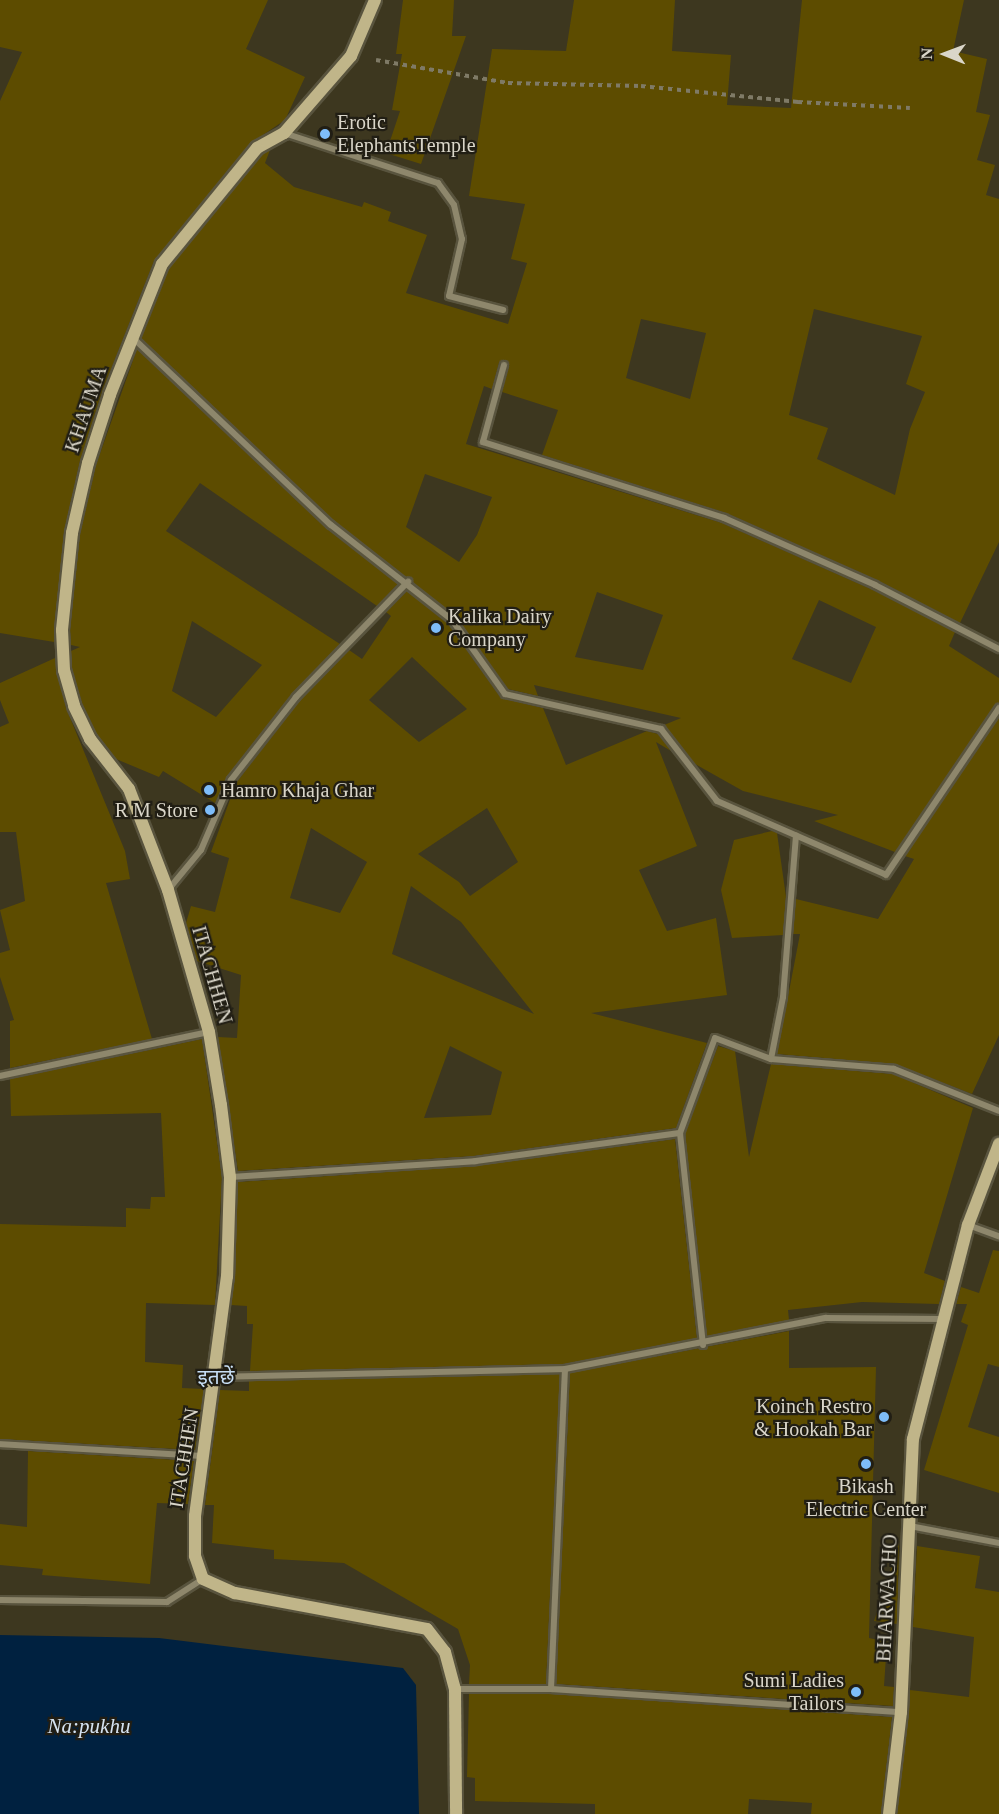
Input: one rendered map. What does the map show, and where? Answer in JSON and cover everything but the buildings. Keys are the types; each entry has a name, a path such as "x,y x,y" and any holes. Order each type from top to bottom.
{"street":[{"name":"KHAUMA","path":"168,890 129,789 90,739 74,706 64,670 62,630 72,533 88,463 132,338 162,264 257,148 284,133 351,56 375,0"},
{"path":"284,133 438,183 454,205 462,239 449,296 503,310"},
{"path":"132,338 323,518 408,582 452,620 504,694 660,729 717,801 886,875 999,708"},
{"path":"504,365 483,442 724,518 875,585 999,649"},
{"path":"168,890 201,850 231,780 296,697 408,582"},
{"path":"771,1059 783,997 796,836"},
{"name":"ITACHHEN","path":"168,890 209,1032 230,1177 227,1276 216,1377 195,1516 195,1557 203,1579"},
{"path":"0,1076 209,1032"},
{"path":"703,1345 680,1132 715,1038 771,1059 894,1069 999,1111"},
{"path":"230,1177 475,1161 680,1132"},
{"name":"BHARWACHO","path":"889,1814 901,1712 912,1439 968,1224 999,1144"},
{"path":"968,1224 999,1236"},
{"path":"216,1377 565,1369 703,1345 826,1318 942,1319"},
{"path":"551,1689 565,1369"},
{"path":"0,1444 205,1456"},
{"path":"910,1526 999,1543"},
{"path":"0,1600 166,1602 203,1579 235,1593 427,1629 445,1652 455,1689 456,1814"},
{"path":"455,1689 551,1689 901,1712"}],"path":[{"path":"351,56 508,83 641,86 798,102 910,108"}],"water":[{"name":"Na:pukhu","path":"0,1635 159,1638 403,1668 416,1685 419,1814 0,1814"}],"place":[{"name":"Erotic ElephantsTemple","path":"325,134"},
{"name":"Kalika Dairy Company","path":"436,628"},
{"name":"Hamro Khaja Ghar","path":"209,790"},
{"name":"R M Store","path":"210,810"},
{"name":"Koinch Restro & Hookah Bar","path":"884,1417"},
{"name":"Bikash Electric Center","path":"866,1464"},
{"name":"Sumi Ladies Tailors","path":"856,1692"}],"district":[{"name":"इतछें","path":"216,1377"}]}
